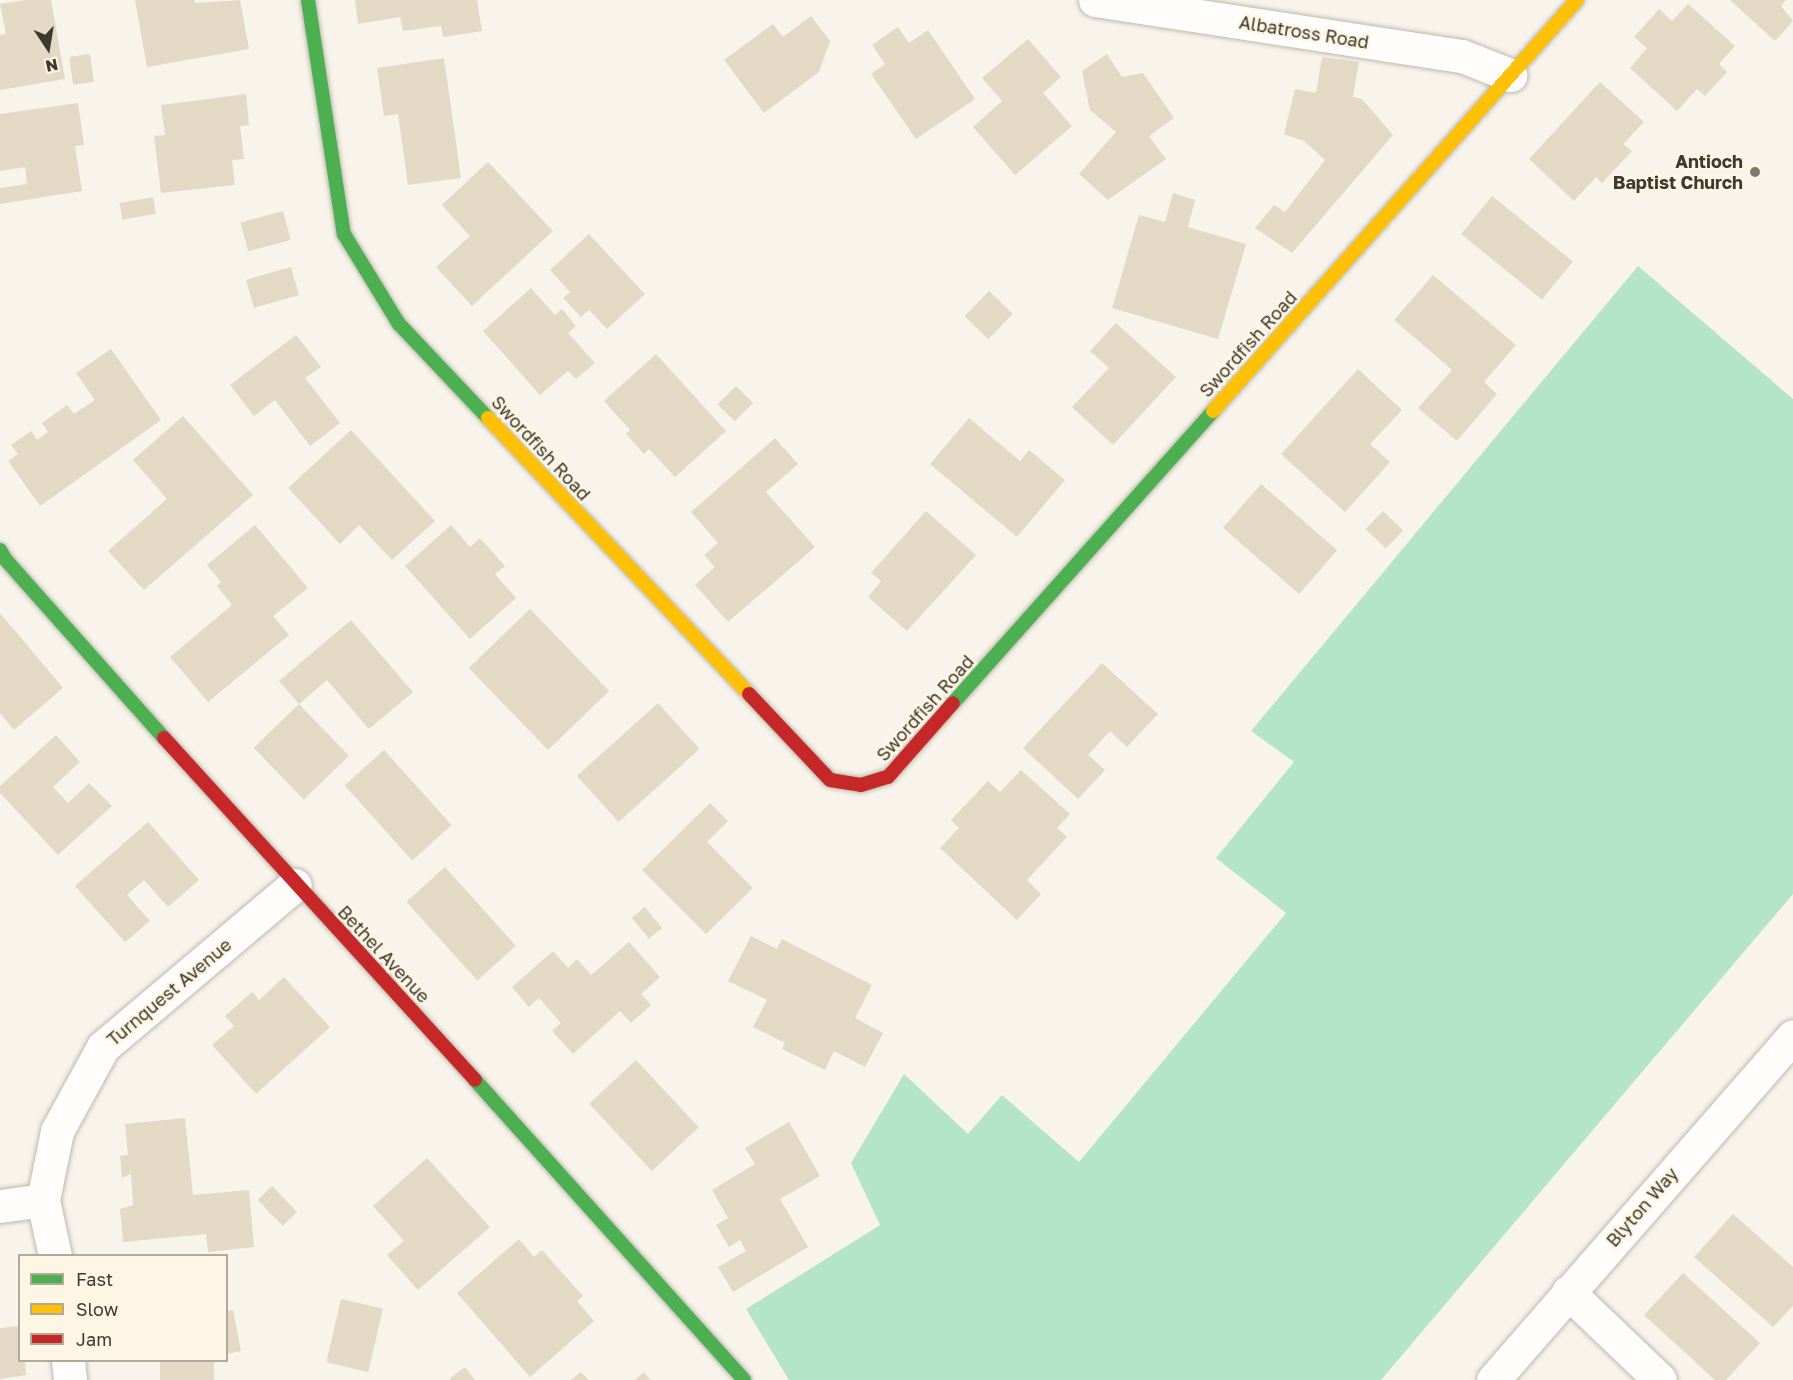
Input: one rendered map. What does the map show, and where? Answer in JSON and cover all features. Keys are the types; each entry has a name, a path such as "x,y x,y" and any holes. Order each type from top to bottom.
{"street":[{"name":"Swordfish Road","path":"308,0 344,234 399,324 830,780 861,785 888,777 1577,0"},
{"name":"Albatross Road","path":"1095,0 1462,56 1510,75"},
{"name":"Bethel Avenue","path":"0,550 4,559 295,885 396,992 744,1380"},
{"name":"Turnquest Avenue","path":"55,1254 43,1200 57,1131 103,1047 295,885"},
{"name":"Blyton Way","path":"1493,1380 1793,1036"},
{"path":"0,1206 43,1200"},
{"path":"1568,1292 1660,1380"},
{"path":"68,1362 70,1380"}],"green space":[{"path":"1638,266 1793,399 1793,894 1381,1380 789,1380 746,1309 880,1225 851,1163 904,1074 968,1134 1002,1095 1079,1162 1286,913 1216,858 1294,762 1251,731"}],"building":[{"path":"25,0 51,0 65,79 0,90 0,35 6,34 0,4"},
{"path":"135,0 194,0 195,3 240,0 249,49 147,67"},
{"path":"355,0 477,0 482,31 443,37 441,26 403,31 400,17 358,24"},
{"path":"1730,0 1786,0 1781,6 1793,21 1775,41"},
{"path":"1688,4 1735,46 1719,64 1727,72 1705,96 1697,89 1677,111 1630,68 1647,48 1634,37 1659,9 1672,21"},
{"path":"811,16 830,41 819,72 764,113 724,60 773,24 783,37"},
{"path":"898,27 909,43 928,30 975,99 916,139 871,74 885,64 872,45"},
{"path":"1028,39 1061,77 1043,93 1072,126 1015,175 973,127 1002,101 982,78"},
{"path":"90,54 94,82 73,85 69,57"},
{"path":"1107,54 1122,77 1143,73 1174,118 1149,136 1166,159 1108,200 1079,174 1116,132 1090,110 1082,71"},
{"path":"1322,57 1359,62 1353,97 1362,99 1393,135 1292,253 1255,228 1274,205 1285,212 1325,160 1304,141 1284,134 1295,89 1316,93"},
{"path":"444,58 461,178 408,185 398,114 384,116 377,68"},
{"path":"1600,82 1644,122 1623,144 1632,151 1602,183 1596,177 1574,201 1529,159"},
{"path":"246,94 249,125 240,126 244,159 232,160 235,185 161,193 154,136 165,135 161,105"},
{"path":"78,103 84,145 75,146 82,191 0,204 0,188 27,184 25,167 0,171 0,114"},
{"path":"488,162 553,231 472,306 436,267 470,236 442,205"},
{"path":"1173,193 1195,200 1188,227 1246,244 1218,339 1112,308 1139,215 1165,222"},
{"path":"1492,196 1573,261 1542,300 1461,234"},
{"path":"153,197 156,214 122,220 120,203"},
{"path":"283,211 291,240 248,251 240,222"},
{"path":"589,234 645,294 607,329 589,310 581,317 563,298 570,292 550,270"},
{"path":"291,267 299,295 254,308 246,280"},
{"path":"1433,275 1516,345 1484,382 1497,394 1457,441 1418,408 1452,370 1394,320"},
{"path":"531,288 555,315 562,309 576,326 568,333 595,363 576,379 568,371 540,395 483,331"},
{"path":"989,291 1013,314 988,339 965,316"},
{"path":"1116,323 1176,377 1113,445 1072,407 1109,368 1090,351"},
{"path":"296,335 321,367 305,378 340,423 310,446 275,400 254,416 230,385"},
{"path":"111,349 161,420 40,506 8,461 18,454 11,445 31,431 37,440 48,432 42,423 67,405 74,414 95,400 76,373"},
{"path":"656,354 726,431 675,477 649,449 644,454 626,434 630,430 604,401"},
{"path":"1358,369 1402,410 1370,444 1390,462 1345,512 1281,454"},
{"path":"736,386 753,403 735,421 718,404"},
{"path":"183,416 253,495 144,590 108,551 167,499 133,460"},
{"path":"969,418 1020,461 1029,450 1065,480 1017,537 930,464"},
{"path":"351,430 435,521 392,560 359,525 340,544 288,488"},
{"path":"775,438 798,464 766,492 815,547 728,622 695,585 715,567 704,555 718,543 691,512"},
{"path":"1261,484 1337,550 1299,594 1223,528"},
{"path":"926,511 976,555 907,631 868,597 881,581 871,573"},
{"path":"1383,511 1403,530 1386,548 1366,529"},
{"path":"255,525 308,588 273,616 289,635 208,702 170,657 232,605 217,586 221,582 207,565"},
{"path":"451,525 470,547 480,538 505,566 495,574 516,598 470,639 405,566"},
{"path":"530,609 609,691 548,750 469,668"},
{"path":"0,613 63,688 14,730 0,713"},
{"path":"351,620 413,692 369,729 327,680 299,704 279,681"},
{"path":"1102,663 1158,714 1127,747 1110,731 1088,755 1105,770 1078,799 1023,748"},
{"path":"658,703 699,749 618,822 577,776"},
{"path":"299,704 349,756 304,800 254,748"},
{"path":"56,735 80,762 53,787 68,803 89,783 112,806 58,855 0,793 0,786"},
{"path":"384,750 452,825 412,861 345,785"},
{"path":"1021,770 1070,814 1057,828 1067,837 1027,880 1041,894 1017,920 940,848 959,828 951,820 988,781 1000,792"},
{"path":"710,803 728,821 707,842 753,888 706,934 642,870"},
{"path":"148,822 199,880 168,907 144,880 127,895 150,921 125,942 75,886"},
{"path":"445,867 516,946 477,981 406,902"},
{"path":"645,907 662,928 649,939 632,918"},
{"path":"751,936 777,949 782,939 872,985 855,1018 883,1033 865,1067 834,1051 825,1070 782,1049 785,1043 753,1027 767,1000 728,981"},
{"path":"629,942 660,977 641,994 651,1005 631,1023 620,1011 573,1054 552,1031 561,1023 539,998 529,1007 512,987 553,951 568,968 577,959 591,975"},
{"path":"284,977 330,1027 256,1094 212,1045 234,1026 225,1016 252,992 259,1000"},
{"path":"636,1060 699,1127 652,1171 589,1104"},
{"path":"185,1118 193,1195 249,1190 254,1247 208,1252 206,1234 123,1242 120,1209 133,1205 131,1174 122,1178 120,1156 128,1155 125,1124"},
{"path":"789,1122 820,1176 780,1199 808,1247 733,1292 718,1267 746,1251 740,1240 729,1247 716,1225 728,1218 712,1190 755,1164 745,1148"},
{"path":"427,1158 490,1227 418,1290 387,1255 404,1241 373,1206"},
{"path":"272,1186 297,1212 283,1226 258,1200"},
{"path":"1733,1214 1793,1267 1793,1306 1773,1327 1694,1257"},
{"path":"519,1239 534,1257 542,1250 583,1296 577,1301 594,1321 530,1377 457,1293"},
{"path":"1683,1273 1760,1343 1726,1380 1715,1380 1644,1315"},
{"path":"341,1299 383,1309 368,1372 326,1362"},
{"path":"233,1310 241,1351 228,1354 228,1311"},
{"path":"18,1326 18,1362 25,1362 26,1375 0,1379 0,1328"},
{"path":"160,1362 214,1362 214,1380 160,1380"},
{"path":"465,1367 475,1380 451,1380 450,1378"},
{"path":"581,1372 589,1380 571,1380"},
{"path":"644,1372 650,1380 635,1380"}],"traffic: fast":[{"path":"308,0 344,234 399,324 488,418"},
{"path":"953,703 1213,411"},
{"path":"0,550 5,559 164,738"},
{"path":"475,1080 744,1380"}],"traffic: slow":[{"path":"1213,411 1577,0"},
{"path":"488,418 749,694"}],"traffic: jam":[{"path":"749,694 830,780 861,785 888,777 953,703"},
{"path":"164,738 475,1080"}],"place":[{"name":"Antioch Baptist Church","path":"1755,172"}]}
